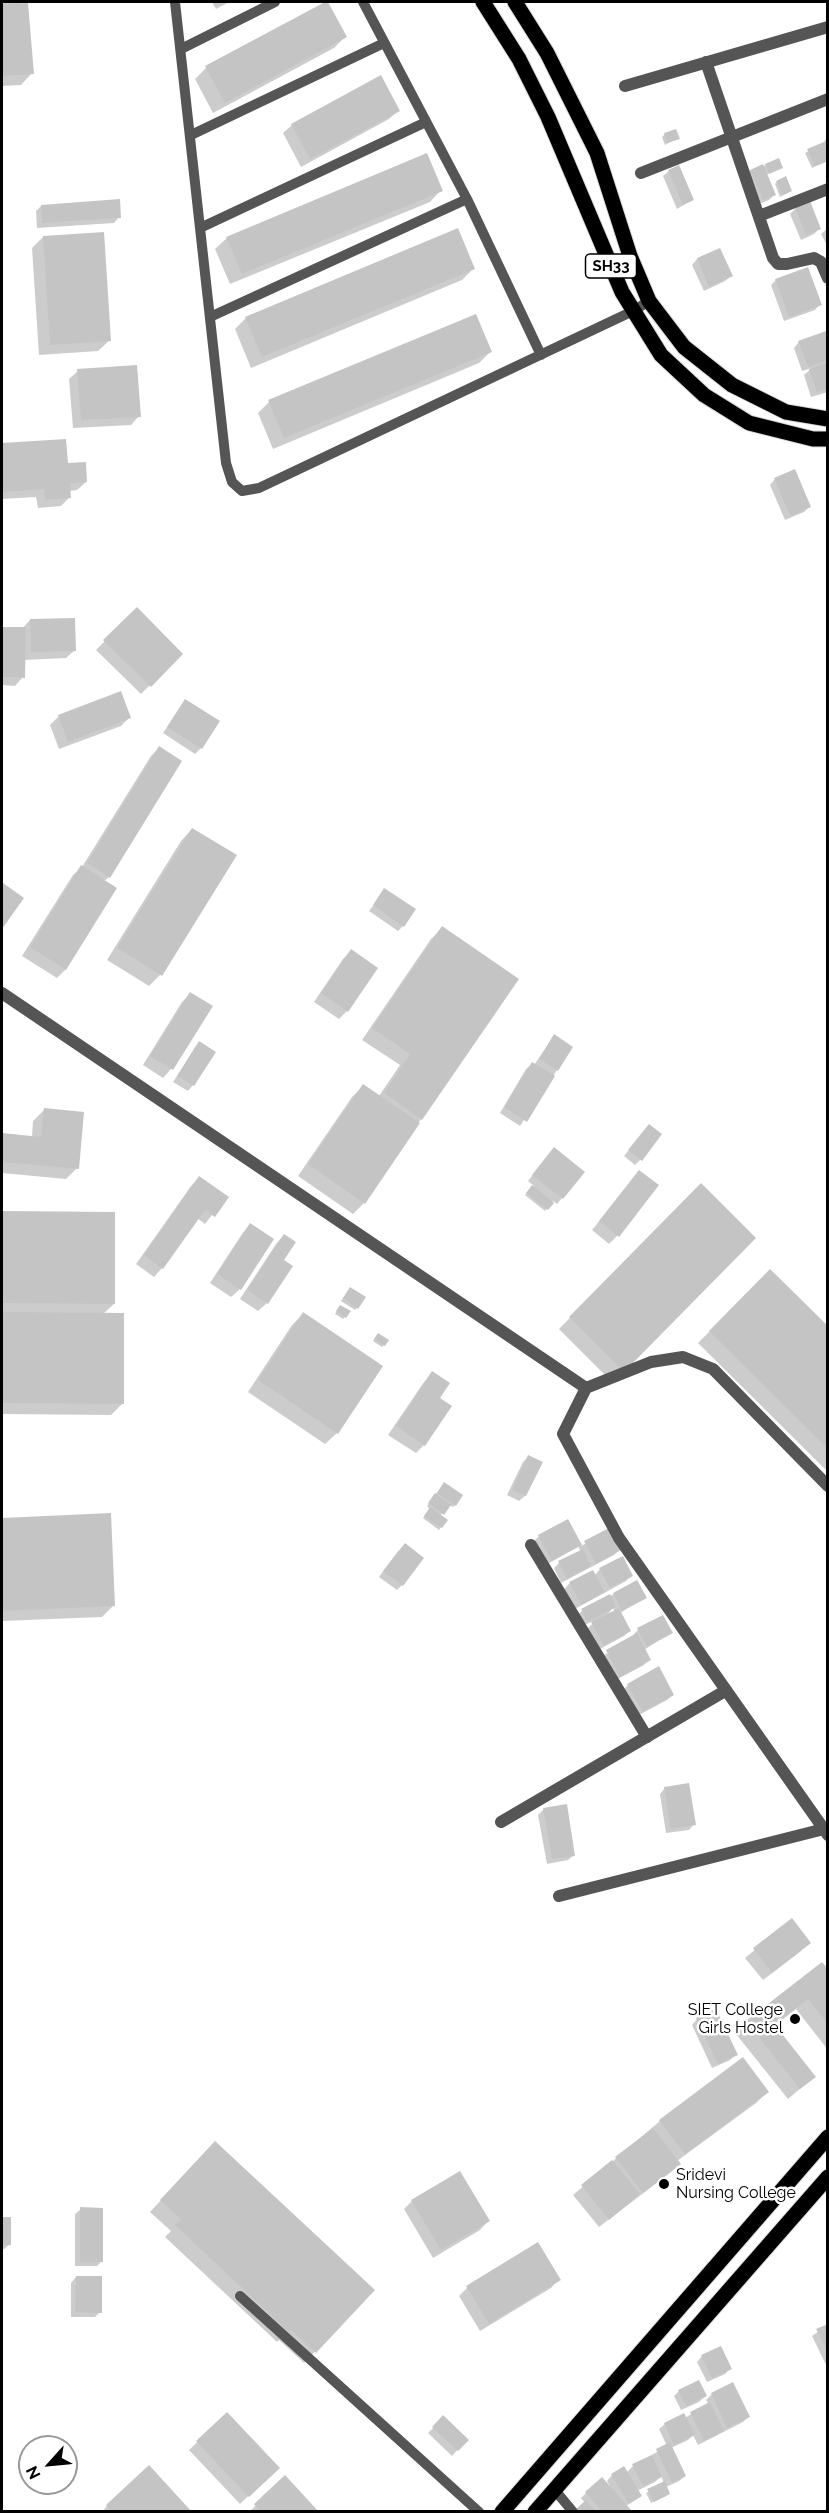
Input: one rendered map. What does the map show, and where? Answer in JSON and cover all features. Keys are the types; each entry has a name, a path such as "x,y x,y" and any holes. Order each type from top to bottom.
{"main road":[{"name":"SH33","path":"483,2 519,59 548,117 622,292 661,355 704,395 749,423 813,439 828,439"},
{"name":"SH33","path":"515,2 547,53 597,153 630,256 650,301 684,347 732,385 786,412 828,420"},
{"path":"502,2511 828,2137"},
{"path":"535,2511 828,2177"},
{"path":"526,2484 550,2494"}],"street":[{"path":"625,86 828,27"},
{"path":"706,62 773,258 778,264 814,258 821,262 828,278"},
{"path":"641,173 732,135 828,99"},
{"path":"759,216 828,189"},
{"path":"2,993 586,1388"},
{"path":"559,1896 826,1832 803,1803 619,1538 563,1434 586,1388 651,1362 683,1357 713,1369 828,1486"},
{"path":"531,1545 647,1737"},
{"path":"501,1822 725,1691"}],"lane":[{"path":"175,2 226,464 232,482 242,491 259,488 650,301"},
{"path":"181,49 274,2"},
{"path":"363,2 467,199 541,355"},
{"path":"190,135 384,43"},
{"path":"200,228 426,122"},
{"path":"210,317 467,199"},
{"path":"240,2296 479,2511"},
{"path":"550,2494 573,2511"}],"building":[{"path":"328,2 347,37 225,103 205,66"},
{"path":"28,3 34,74 2,76 2,4"},
{"path":"381,75 400,111 310,159 291,124"},
{"path":"676,129 680,139 667,143 664,133"},
{"path":"824,142 828,149 828,161 815,166 807,149"},
{"path":"427,153 443,191 242,274 226,237"},
{"path":"779,158 783,168 769,174 765,164"},
{"path":"763,164 776,195 763,200 750,170"},
{"path":"679,165 694,200 683,205 668,170"},
{"path":"786,176 792,191 783,195 776,181"},
{"path":"120,199 121,218 42,223 41,205"},
{"path":"810,201 821,229 806,235 795,207"},
{"path":"458,228 475,269 262,357 245,317"},
{"path":"104,232 111,341 50,345 43,236"},
{"path":"720,248 733,276 709,287 697,258"},
{"path":"808,267 822,305 789,317 775,279"},
{"path":"476,314 492,352 284,438 268,400"},
{"path":"826,331 828,360 808,367 798,341"},
{"path":"828,362 828,389 817,392 809,369"},
{"path":"137,365 141,417 81,420 77,369"},
{"path":"66,439 68,463 86,462 87,482 70,483 71,498 45,500 44,489 3,492 2,443"},
{"path":"795,469 811,507 790,516 774,478"},
{"path":"137,607 183,654 151,687 103,640"},
{"path":"75,618 76,651 31,652 30,619"},
{"path":"2,627 26,627 25,678 2,677"},
{"path":"121,691 131,718 68,742 58,715"},
{"path":"185,699 220,721 202,749 167,727"},
{"path":"159,746 182,761 110,878 87,863"},
{"path":"192,828 237,855 162,976 117,948"},
{"path":"81,865 117,888 66,970 30,947"},
{"path":"3,883 24,898 2,929 2,885"},
{"path":"384,888 416,909 404,927 373,905"},
{"path":"442,926 519,979 422,1120 384,1093 410,1054 372,1028"},
{"path":"351,949 378,968 348,1012 321,993"},
{"path":"190,992 213,1006 173,1070 150,1056"},
{"path":"554,1034 573,1047 558,1071 539,1059"},
{"path":"199,1041 216,1052 194,1086 177,1076"},
{"path":"532,1062 555,1076 527,1122 504,1107"},
{"path":"363,1084 420,1123 365,1204 308,1164"},
{"path":"44,1108 84,1112 79,1169 2,1162 2,1133 41,1137"},
{"path":"649,1124 662,1134 642,1161 628,1150"},
{"path":"554,1147 585,1172 563,1199 532,1175"},
{"path":"639,1170 659,1185 619,1237 599,1221"},
{"path":"199,1176 229,1197 215,1217 205,1210 163,1269 144,1255"},
{"path":"701,1183 756,1238 624,1372 569,1317"},
{"path":"532,1185 554,1203 548,1210 526,1193"},
{"path":"2,1211 115,1212 115,1304 2,1303"},
{"path":"250,1223 274,1239 241,1290 217,1274"},
{"path":"284,1234 296,1242 284,1260 293,1266 268,1304 247,1290"},
{"path":"770,1269 828,1326 828,1449 709,1331"},
{"path":"350,1287 366,1297 358,1309 343,1298"},
{"path":"340,1305 351,1311 346,1318 336,1311"},
{"path":"2,1312 124,1313 124,1404 2,1403"},
{"path":"303,1312 383,1366 338,1434 258,1380"},
{"path":"378,1333 389,1340 385,1346 374,1339"},
{"path":"432,1371 450,1383 440,1398 452,1406 425,1446 396,1426"},
{"path":"528,1455 543,1462 526,1496 512,1490"},
{"path":"444,1482 463,1495 456,1506 437,1493"},
{"path":"435,1493 451,1505 444,1515 428,1503"},
{"path":"430,1507 448,1520 442,1528 424,1516"},
{"path":"111,1513 115,1606 2,1611 2,1518"},
{"path":"568,1519 582,1545 552,1561 538,1535"},
{"path":"609,1528 621,1550 596,1564 584,1541"},
{"path":"405,1543 424,1558 403,1586 383,1571"},
{"path":"583,1549 591,1566 567,1579 558,1561"},
{"path":"623,1556 633,1576 610,1588 599,1568"},
{"path":"593,1570 605,1592 581,1605 569,1582"},
{"path":"637,1580 647,1598 622,1611 613,1593"},
{"path":"610,1594 616,1607 587,1622 581,1609"},
{"path":"619,1608 631,1631 604,1646 591,1622"},
{"path":"663,1615 673,1633 647,1647 637,1628"},
{"path":"637,1633 651,1660 620,1677 606,1650"},
{"path":"659,1666 674,1695 643,1712 627,1684"},
{"path":"689,1783 696,1825 671,1829 664,1787"},
{"path":"567,1804 575,1856 552,1859 543,1808"},
{"path":"792,1918 811,1943 772,1973 753,1948"},
{"path":"822,1962 828,1969 828,2024 808,1999 775,2025 816,2077 800,2089 746,2021"},
{"path":"716,2009 738,2055 718,2064 696,2018"},
{"path":"743,2057 769,2092 685,2154 659,2120"},
{"path":"653,2128 681,2164 643,2193 615,2157"},
{"path":"215,2141 375,2290 316,2353 291,2330 289,2332 175,2225 181,2219 160,2200"},
{"path":"612,2160 640,2194 609,2220 581,2185"},
{"path":"460,2171 490,2221 441,2250 411,2200"},
{"path":"80,2207 103,2208 103,2262 80,2262"},
{"path":"2,2217 11,2217 11,2245 2,2245"},
{"path":"538,2242 561,2280 489,2324 466,2286"},
{"path":"76,2276 102,2276 102,2313 75,2312"},
{"path":"828,2324 828,2352 816,2329"},
{"path":"721,2346 732,2369 712,2378 701,2355"},
{"path":"699,2380 707,2396 686,2406 678,2390"},
{"path":"733,2382 750,2417 727,2428 711,2393"},
{"path":"710,2402 724,2431 704,2441 690,2412"},
{"path":"227,2412 280,2468 249,2497 196,2441"},
{"path":"684,2413 695,2435 674,2445 664,2423"},
{"path":"443,2415 469,2440 458,2451 432,2427"},
{"path":"670,2442 686,2476 672,2483 656,2449"},
{"path":"652,2455 662,2477 643,2486 632,2464"},
{"path":"149,2465 192,2512 112,2512 106,2505"},
{"path":"624,2466 642,2496 629,2504 611,2474"},
{"path":"285,2475 319,2512 260,2512 254,2504"},
{"path":"602,2477 631,2510 629,2512 603,2512 585,2492"},
{"path":"665,2481 670,2494 654,2502 647,2489"},
{"path":"586,2500 596,2512 573,2512"}],"place":[{"name":"SIET College Girls Hostel","path":"795,2019"},
{"name":"Sridevi Nursing College","path":"664,2184"}]}
